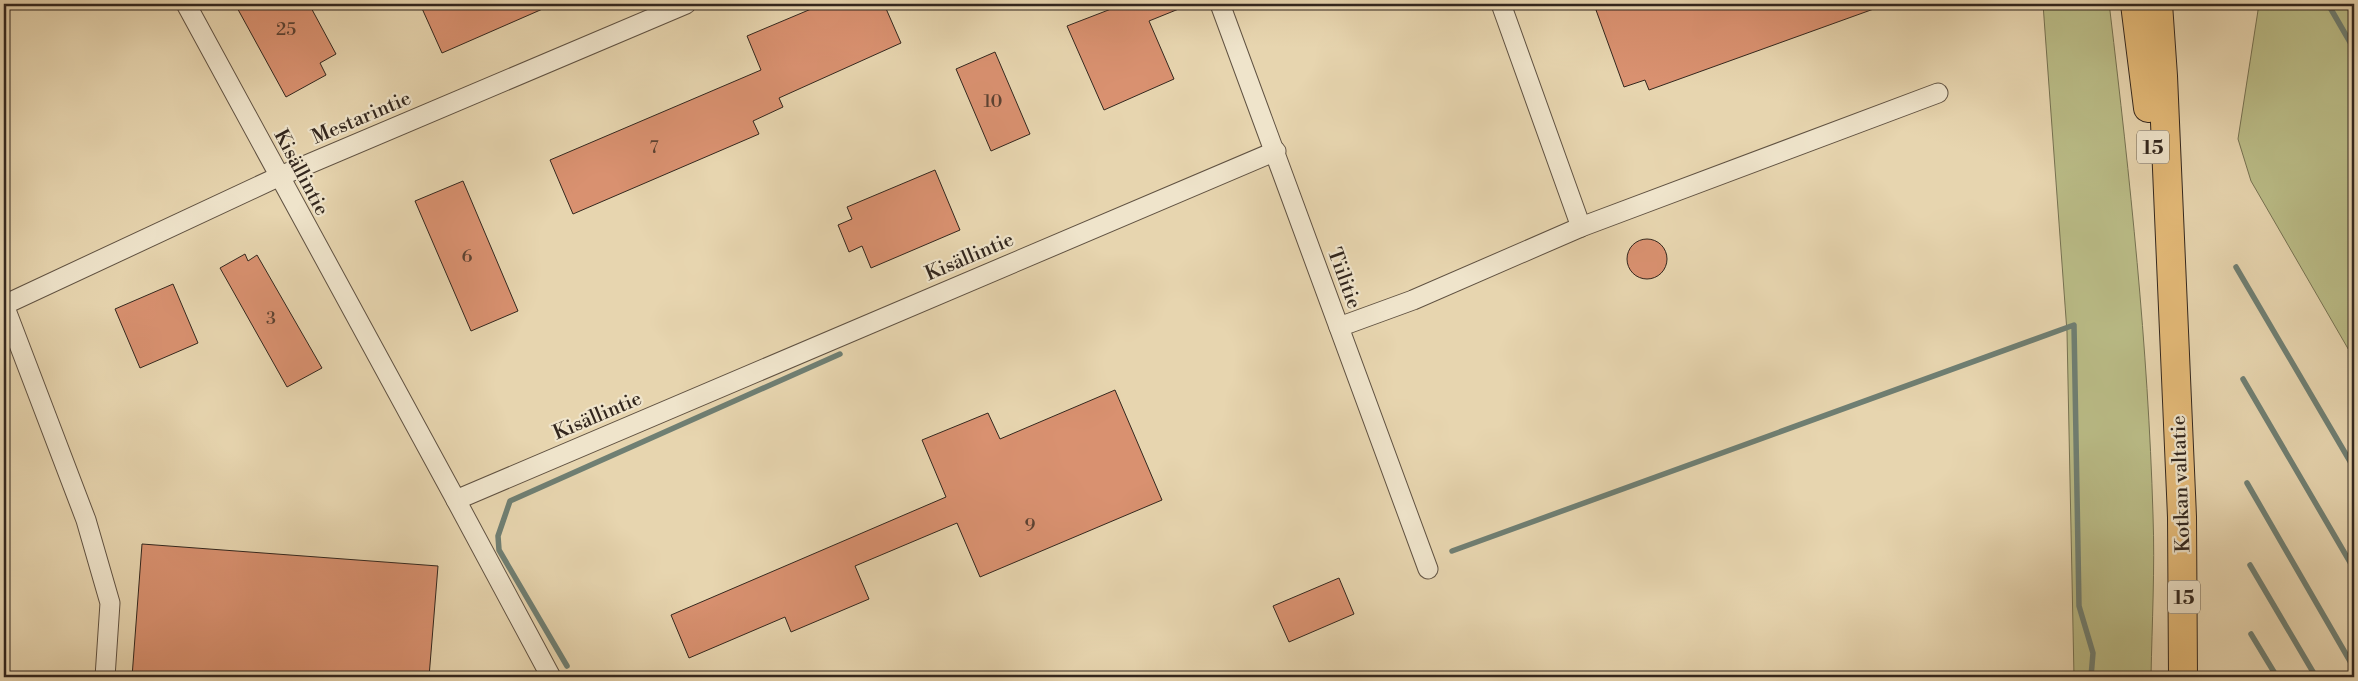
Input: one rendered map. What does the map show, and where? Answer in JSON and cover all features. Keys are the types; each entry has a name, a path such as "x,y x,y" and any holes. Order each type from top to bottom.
{"highway":[{"name":"Kotkan valtatie","path":"2135,4 2171,290"},
{"name":"Kotkan valtatie","path":"2158,4 2163,76 2182,516 2183,677"}],"street":[{"name":"Kisällintie","path":"186,4 278,177 456,500 1276,151"},
{"name":"Mestarintie","path":"4,305 278,177 686,4"},
{"name":"Tiilitie","path":"1220,4 1276,151 1428,568"},
{"path":"1501,4 1581,228"},
{"path":"1339,327 1414,300 1581,228 1938,93"},
{"path":"4,305 86,520 110,603 105,677"},
{"path":"456,500 551,677"}],"green space":[{"path":"2043,4 2109,4 2131,200 2151,452 2154,576 2151,677 2074,677 2067,332"},
{"path":"2259,4 2354,4 2354,359 2251,181 2238,139"}],"building":[{"path":"235,4 309,4 336,54 320,63 326,75 286,97"},
{"path":"420,4 554,4 442,53"},
{"path":"823,4 884,4 901,43 779,98 783,107 753,121 759,134 573,214 550,160 761,70 747,36"},
{"path":"1124,4 1191,4 1149,21 1174,79 1104,110 1067,26"},
{"path":"1613,4 1881,4 1882,6 1649,90 1645,80 1624,87 1596,10"},
{"path":"995,52 1030,134 991,151 956,69"},
{"path":"935,170 960,230 871,268 862,246 849,252 838,225 852,219 847,207"},
{"path":"463,181 518,311 471,331 415,201"},
{"path":"1647,239 1661,245 1667,259 1661,273 1647,279 1633,273 1627,259 1633,245"},
{"path":"245,254 248,261 257,255 322,368 287,387 220,268"},
{"path":"173,284 198,343 140,368 115,309"},
{"path":"1115,390 1162,500 980,577 957,523 855,566 869,599 791,632 785,617 689,658 671,615 946,497 922,440 988,413 1000,439"},
{"path":"142,544 438,566 429,677 132,677"},
{"path":"1339,578 1354,614 1289,642 1273,606"}],"waterway":[{"path":"2328,4 2354,49"},
{"path":"2236,267 2354,468"},
{"path":"1452,551 2074,325 2079,606 2093,653 2091,677"},
{"path":"567,666 499,550 498,536 510,501 840,354"},
{"path":"2243,379 2354,569"},
{"path":"2247,483 2354,668"},
{"path":"2250,565 2316,677"},
{"path":"2251,634 2277,677"}]}
